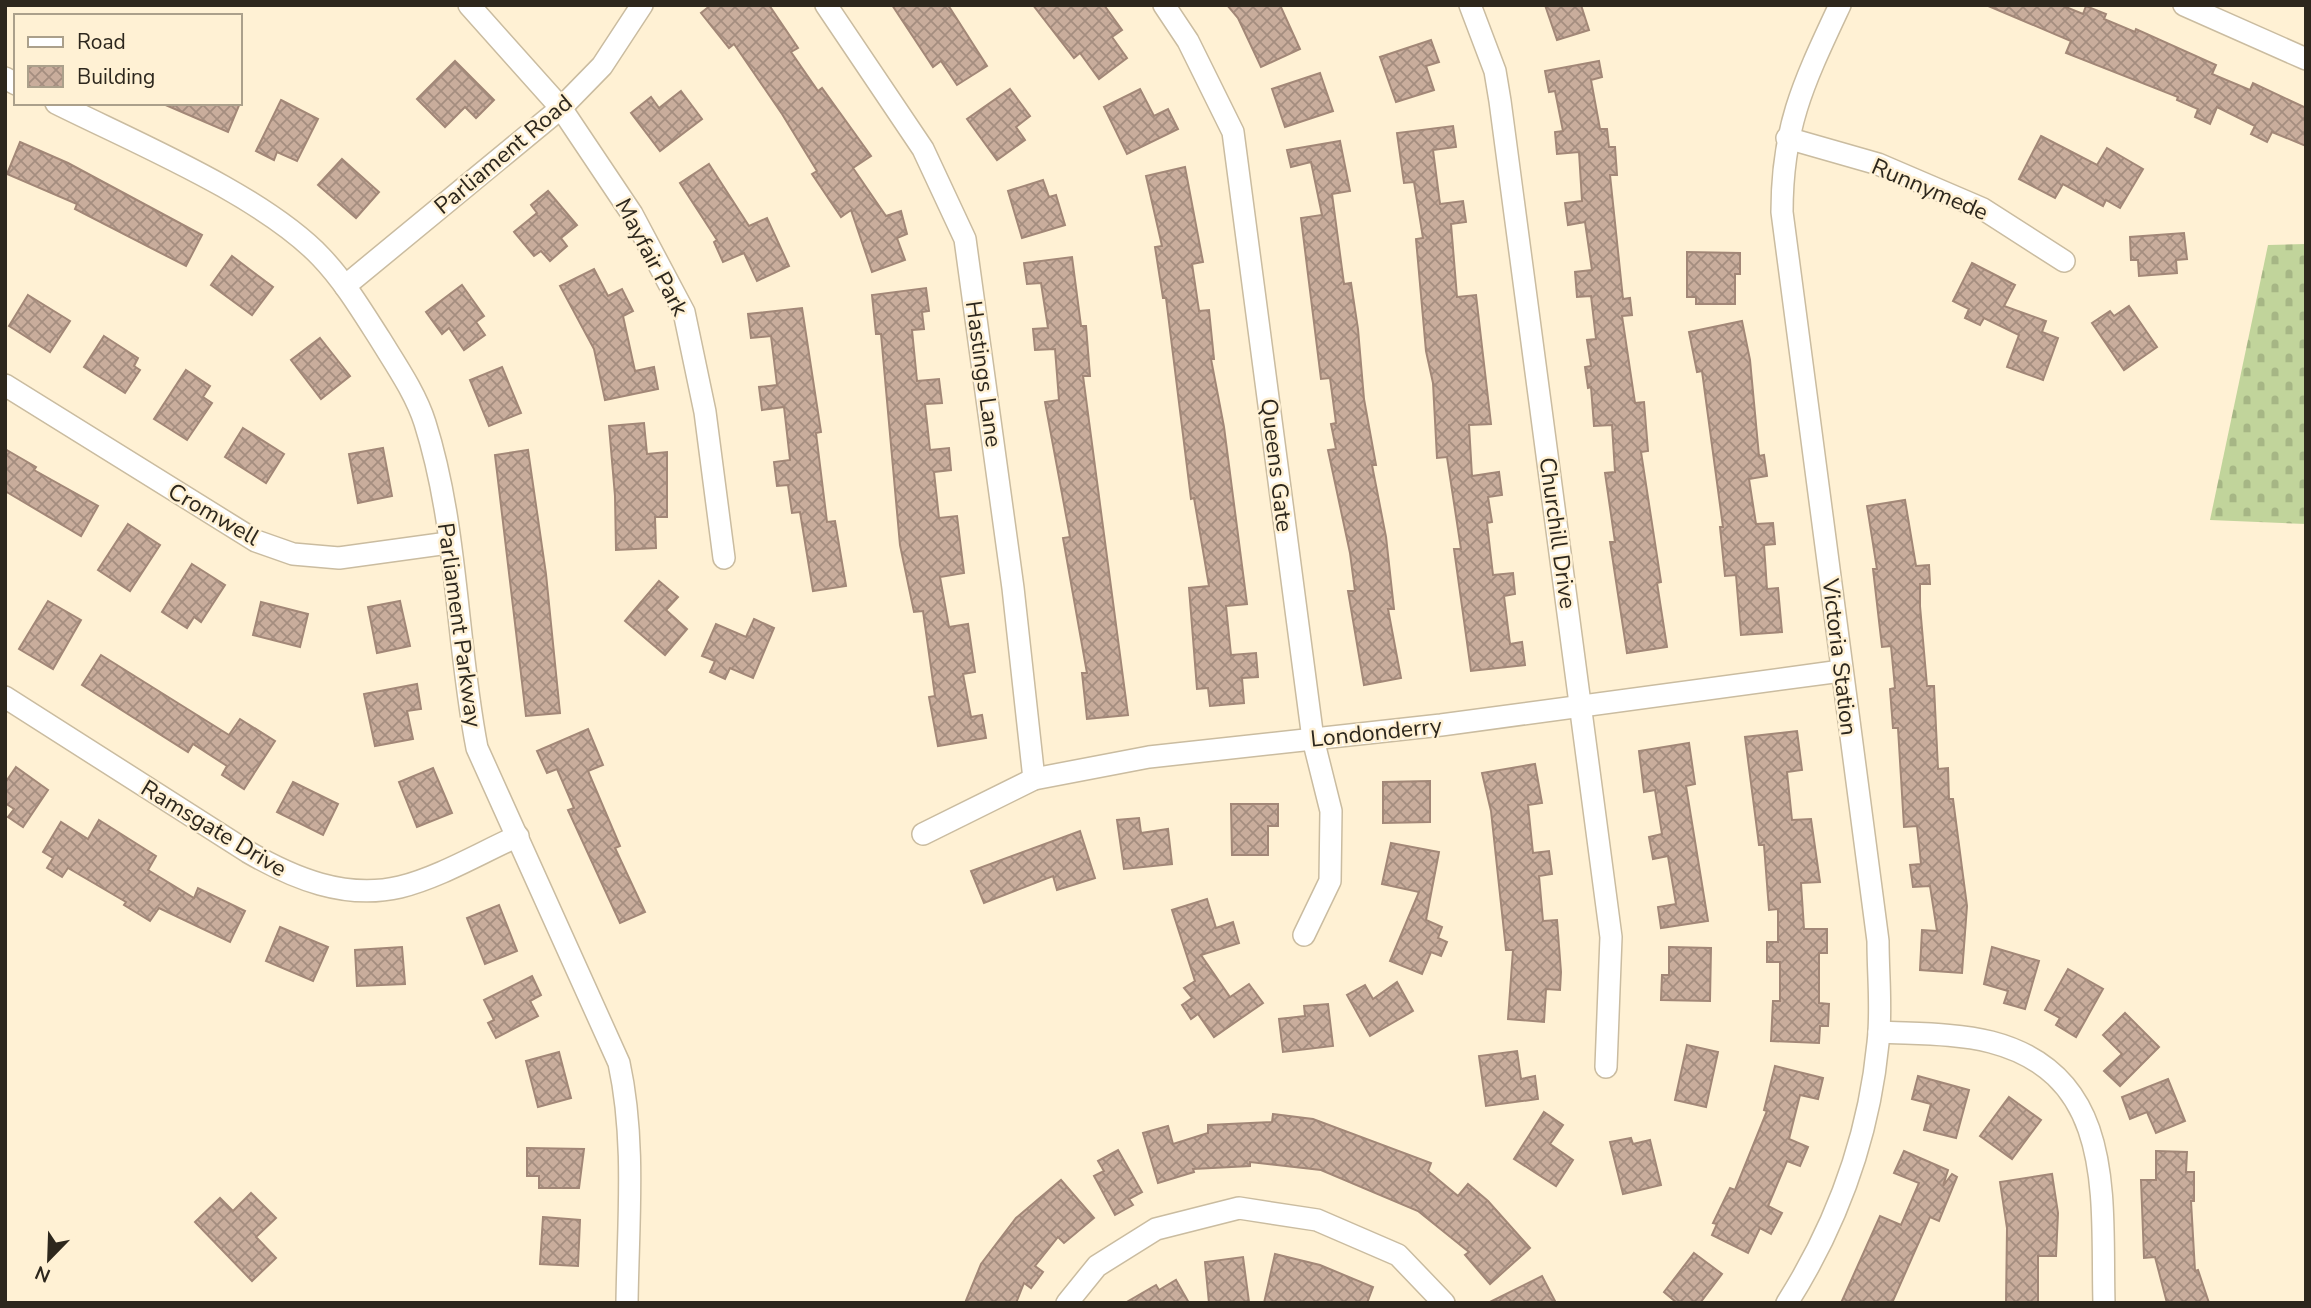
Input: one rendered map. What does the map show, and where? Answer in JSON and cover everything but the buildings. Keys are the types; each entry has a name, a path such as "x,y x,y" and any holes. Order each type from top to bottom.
{"street":[{"name":"Mayfair Park","path":"469,5 561,108 632,214 684,312 705,412 724,558"},
{"name":"Parliament Road","path":"345,286 561,108 602,66 642,5"},
{"name":"Hastings Lane","path":"826,5 923,149 965,239 1013,588 1034,779"},
{"name":"Queens Gate","path":"1164,5 1188,41 1233,132 1313,739 1331,811 1330,881 1304,935"},
{"name":"Churchill Drive","path":"1470,5 1495,71 1500,101 1611,937 1606,1067"},
{"name":"Victoria Station","path":"1787,1303 1827,1231 1859,1149 1872,1088 1879,1032 1878,941 1782,212 1782,172 1787,138 1806,77 1840,5"},
{"path":"2184,5 2306,59"},
{"name":"Parliament Parkway","path":"60,105 227,190 282,224 319,255 345,286 397,366 425,422 448,542 466,691 477,748 619,1063 626,1094 629,1140 627,1303"},
{"name":"Runnymede","path":"1787,138 1878,164 1983,209 2064,261"},
{"name":"Cromwell","path":"5,385 256,541 293,554 339,558 448,542"},
{"name":"Londonderry","path":"923,834 1034,779 1149,757 1581,706 1841,671"},
{"name":"Ramsgate Drive","path":"5,697 248,852 287,875 328,888 400,887 518,836"},
{"path":"1879,1032 1990,1042 2035,1061 2062,1082 2087,1118 2098,1160 2104,1303"},
{"path":"1067,1303 1097,1266 1156,1229 1239,1208 1317,1220 1398,1255 1444,1303"}],"green space":[{"path":"2306,244 2306,524 2210,520 2268,245"}]}
